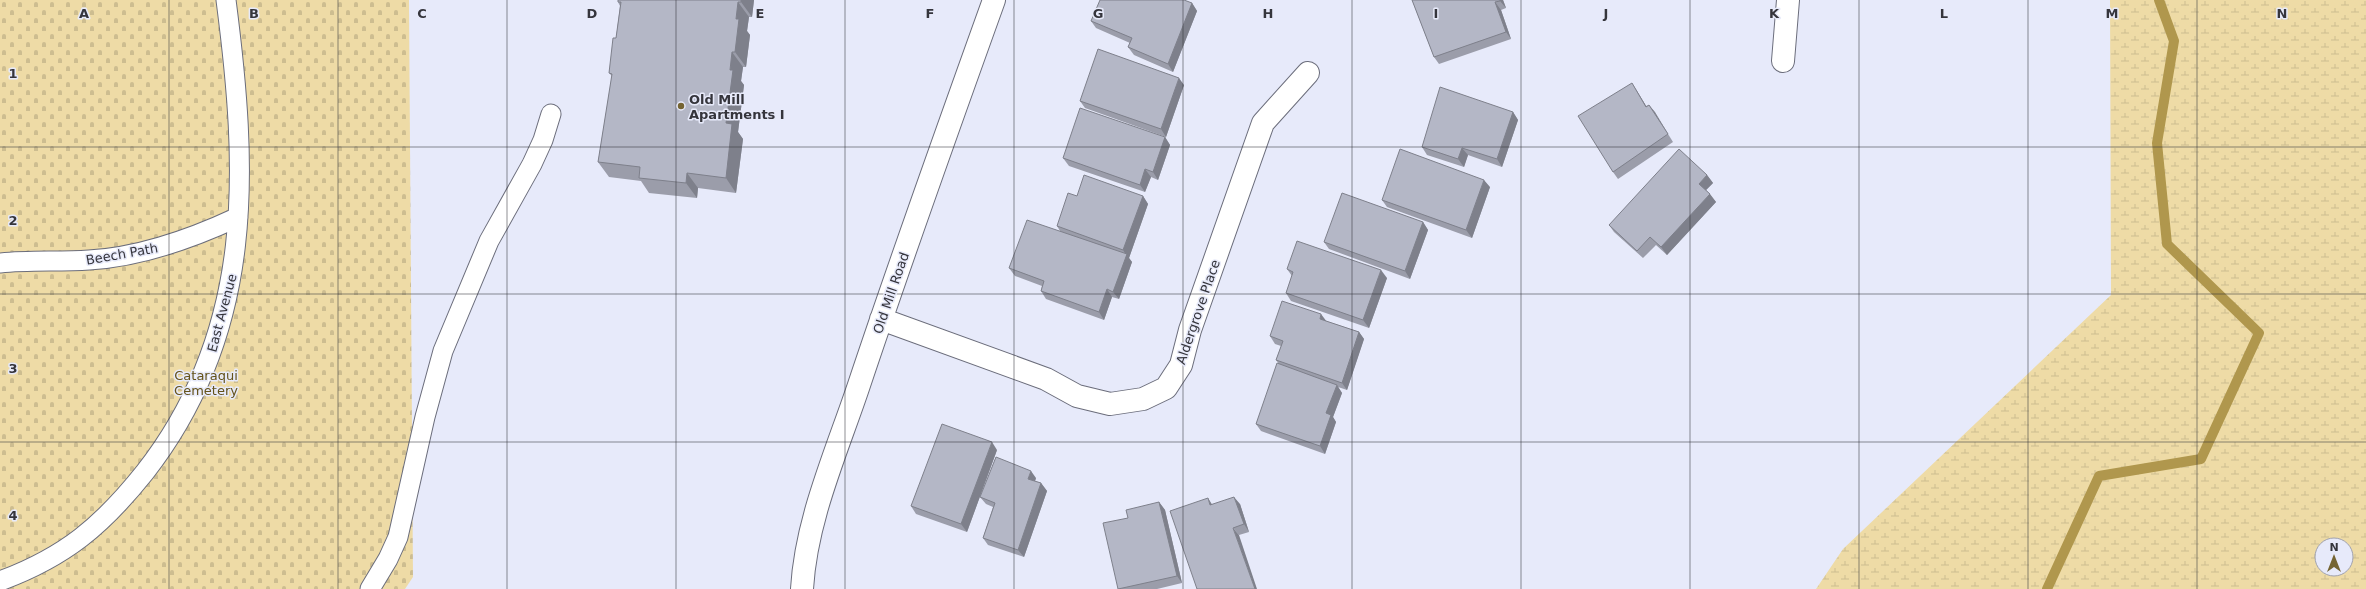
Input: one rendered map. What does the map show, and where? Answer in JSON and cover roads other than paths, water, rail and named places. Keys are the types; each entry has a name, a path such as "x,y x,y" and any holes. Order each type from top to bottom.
{"street":[{"name":"Old Mill Road","path":"802,589 806,554 816,511 881,319 994,0"},
{"path":"1784,61 1788,0"},
{"name":"Aldergrove Place","path":"881,319 1046,379 1077,396 1110,404 1143,399 1166,388 1181,366 1190,330 1263,123 1308,73"}],"lane":[{"name":"East Avenue","path":"0,581 41,564 74,545 119,503 158,455 189,402 214,346 230,287 238,217 237,108 226,0"},
{"path":"370,589 388,559 398,537 426,411 443,351 488,240 532,164 543,140 550,114"},
{"name":"Beech Path","path":"0,263 20,261 96,260 140,253 190,238 238,217"}],"waterway":[{"path":"2047,589 2099,476 2201,459 2259,333 2167,244 2157,143 2174,41 2159,0"}],"place":[{"name":"Old Mill Apartments I","path":"681,106"}],"park label":[{"name":"Cataraqui Cemetery","path":"206,382"}]}
